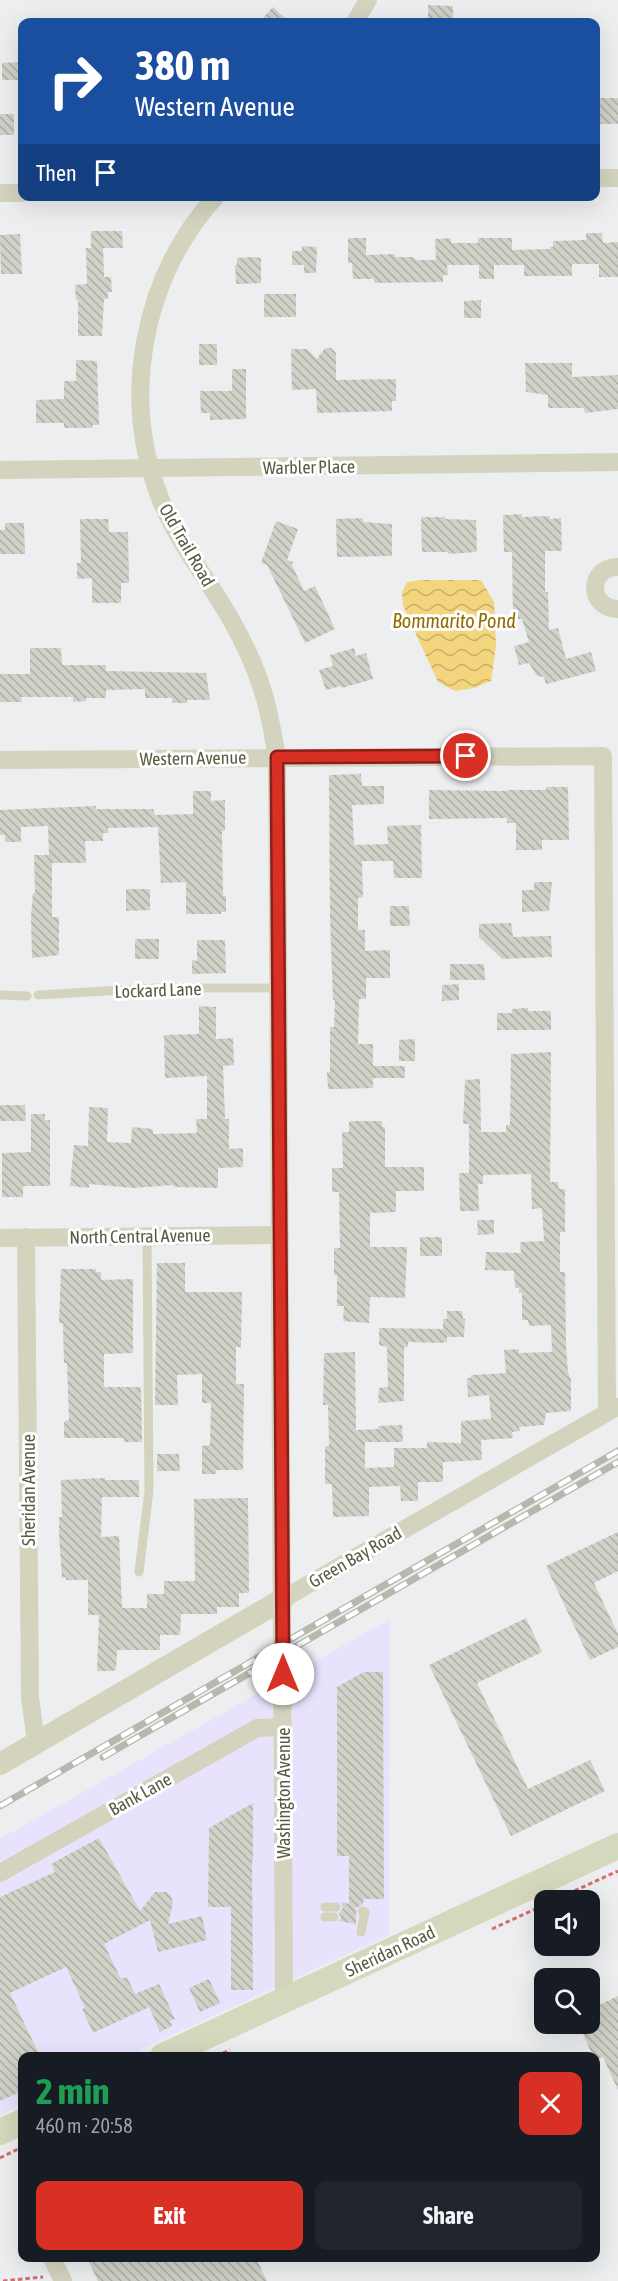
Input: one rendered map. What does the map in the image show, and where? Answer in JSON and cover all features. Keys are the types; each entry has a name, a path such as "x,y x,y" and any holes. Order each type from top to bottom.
{"main road":[{"name":"Sheridan Road","path":"172,2052 618,1846"},
{"path":"0,2132 18,2124"}],"street":[{"path":"357,18 368,0"},
{"path":"600,178 618,178"},
{"path":"0,193 18,193"},
{"name":"Old Trail Road","path":"212,201 183,240 169,265 152,307 142,359 142,424 160,498 175,530 230,617 255,668 265,696 277,757"},
{"name":"Warbler Place","path":"0,470 618,462"},
{"path":"618,567 606,569 600,574 595,586 598,600 603,605 618,609"},
{"name":"Western Avenue","path":"0,760 603,756 607,840 613,1409"},
{"name":"Washington Avenue","path":"277,757 284,2000"},
{"name":"North Central Avenue","path":"0,1238 280,1234"},
{"name":"Sheridan Avenue","path":"26,1237 30,1698 36,1742"},
{"name":"Green Bay Road","path":"0,1764 613,1409"},
{"name":"Bank Lane","path":"0,1873 260,1726 283,1727"}],"lane":[{"name":"Lockard Lane","path":"38,995 156,988 279,988"},
{"path":"0,996 27,996"},
{"path":"139,1572 149,1491 147,1236"},
{"path":"362,1925 365,1912 363,1911"}],"path":[{"path":"576,1890 618,1871"},
{"path":"0,2158 18,2149"},
{"path":"3,2281 53,2273"}],"shaded area":[{"path":"390,1619 389,1935 135,2052 18,2052 18,2106 0,2115 0,1839"}],"water":[{"name":"Bommarito Pond","path":"481,580 494,602 496,646 491,681 474,688 455,691 438,682 403,606 402,592 407,582"}],"building":[{"path":"428,5 453,6 453,18 428,18"},
{"path":"273,7 285,18 263,18"},
{"path":"18,62 18,80 2,80 2,63"},
{"path":"600,98 618,98 618,124 600,124"},
{"path":"0,114 14,114 14,135 0,135"},
{"path":"91,231 122,231 123,248 103,248 104,277 111,277 112,292 108,292 108,299 104,299 102,336 78,336 78,300 76,300 75,285 87,284 86,248 91,248"},
{"path":"586,233 602,233 603,243 618,242 618,277 599,277 599,264 572,264 572,276 524,276 524,265 494,265 494,279 479,279 479,265 447,265 448,275 443,275 443,282 374,283 374,279 353,279 352,263 348,263 348,238 366,238 366,255 395,254 395,257 436,260 435,239 451,238 451,243 478,243 478,238 512,238 512,250 550,249 553,247 553,241 586,240"},
{"path":"20,234 22,274 1,274 0,235"},
{"path":"302,246 317,247 316,273 304,273 304,265 292,265 292,251 302,251"},
{"path":"237,258 261,258 261,283 236,284"},
{"path":"264,294 296,294 296,317 264,317"},
{"path":"481,300 481,318 464,318 464,301"},
{"path":"199,344 217,344 217,365 199,365"},
{"path":"325,348 331,348 336,353 336,380 396,379 396,401 392,401 392,411 317,413 316,389 292,390 291,349 307,349 317,359"},
{"path":"76,360 97,361 99,425 92,425 93,428 64,428 64,423 36,423 36,400 64,399 64,381 76,381"},
{"path":"525,363 572,363 572,377 618,375 618,409 585,413 584,408 548,408 548,395 526,392"},
{"path":"232,369 246,369 246,419 210,420 210,413 201,413 200,391 232,391"},
{"path":"522,514 522,517 561,518 562,551 545,551 545,592 548,592 549,630 558,628 566,659 591,652 596,671 546,684 544,677 537,676 529,663 519,665 514,646 529,642 522,619 513,619 512,552 504,552 503,515"},
{"path":"421,517 476,520 477,552 449,554 447,552 422,552"},
{"path":"363,518 363,522 392,524 392,556 337,557 336,519"},
{"path":"80,519 108,519 109,532 128,532 129,583 121,583 121,603 92,603 92,578 77,579 77,563 81,563"},
{"path":"276,521 298,529 287,560 293,562 292,565 304,591 315,586 335,629 305,643 267,565 261,563"},
{"path":"5,523 24,523 25,554 0,554 0,530 5,530"},
{"path":"30,648 61,648 62,665 106,665 106,671 206,673 210,700 187,700 187,703 172,703 172,698 145,698 145,689 106,690 106,698 86,698 86,701 73,702 73,697 21,697 22,702 0,702 0,674 30,674"},
{"path":"354,648 356,656 366,653 373,679 326,690 319,670 333,666 330,655"},
{"path":"361,774 362,786 384,786 384,804 352,805 354,845 388,844 387,826 421,825 422,878 394,878 393,861 362,861 363,897 358,898 358,930 365,930 365,951 390,950 390,978 366,978 366,999 359,999 358,1044 373,1044 373,1066 405,1066 405,1078 373,1078 373,1088 328,1089 330,1027 334,1027 335,1000 333,1000 330,918 329,775"},
{"path":"546,787 568,787 569,840 542,840 542,850 516,850 516,823 507,823 507,818 429,819 429,790 546,790"},
{"path":"193,791 211,791 211,801 225,800 225,831 222,831 223,896 226,896 226,912 186,914 186,882 161,883 158,827 108,828 108,833 103,833 103,841 85,841 86,863 52,863 52,917 59,917 59,955 32,958 31,916 33,893 35,893 34,855 49,855 48,826 21,827 21,842 5,842 5,835 0,835 0,810 96,806 96,809 153,809 155,815 193,814"},
{"path":"534,882 552,882 549,911 522,912 522,890 534,890"},
{"path":"126,889 150,889 150,910 126,911"},
{"path":"390,906 409,906 410,926 390,926"},
{"path":"511,923 513,937 551,936 552,957 502,959 479,937 479,924"},
{"path":"135,939 159,939 159,959 135,959"},
{"path":"197,940 225,940 226,973 192,974 192,960 197,961"},
{"path":"450,964 484,964 485,980 450,980"},
{"path":"459,984 459,1000 442,1001 442,985"},
{"path":"199,1006 216,1007 216,1039 233,1038 234,1065 223,1066 225,1119 229,1119 229,1149 243,1148 243,1167 218,1168 218,1188 174,1187 174,1185 133,1188 89,1184 89,1188 70,1186 74,1145 88,1146 89,1107 108,1108 107,1142 131,1143 132,1127 153,1129 153,1134 197,1133 196,1119 207,1119 207,1076 165,1078 164,1035 199,1034"},
{"path":"528,1008 528,1011 551,1011 551,1030 497,1030 497,1013 512,1013 512,1009"},
{"path":"415,1039 415,1061 399,1061 399,1040"},
{"path":"551,1052 550,1182 558,1182 559,1189 565,1189 565,1232 560,1232 560,1272 565,1272 566,1346 568,1373 571,1379 571,1411 546,1413 544,1425 519,1427 520,1431 512,1432 513,1438 481,1440 482,1460 443,1462 443,1482 418,1482 418,1501 401,1501 400,1486 369,1487 369,1516 333,1517 332,1484 325,1484 325,1446 329,1446 328,1405 323,1405 324,1353 355,1352 356,1430 402,1425 403,1442 365,1442 365,1468 394,1467 394,1448 427,1448 427,1442 461,1443 461,1421 491,1419 489,1395 468,1397 467,1378 471,1378 471,1375 506,1373 504,1350 519,1349 519,1353 552,1352 551,1325 529,1326 528,1320 522,1320 522,1293 519,1293 519,1288 515,1288 514,1271 485,1270 486,1252 521,1253 520,1242 544,1241 542,1208 532,1209 531,1174 483,1175 483,1184 478,1184 479,1211 460,1211 459,1173 469,1173 469,1124 463,1124 465,1080 480,1079 481,1132 506,1132 506,1125 510,1125 511,1054"},
{"path":"0,1105 25,1105 26,1121 0,1121"},
{"path":"31,1114 45,1114 45,1120 50,1120 50,1186 23,1186 23,1197 2,1197 2,1153 31,1152"},
{"path":"349,1121 382,1121 382,1127 385,1127 385,1167 424,1167 424,1191 396,1191 396,1212 370,1213 370,1247 407,1247 405,1298 370,1297 369,1323 343,1321 344,1306 337,1306 334,1248 340,1248 339,1192 332,1192 332,1168 343,1168 342,1132 349,1132"},
{"path":"477,1220 494,1220 494,1234 478,1235"},
{"path":"420,1237 442,1237 442,1256 420,1256"},
{"path":"157,1263 185,1263 185,1292 242,1292 241,1347 236,1347 236,1384 244,1384 243,1470 216,1470 216,1474 202,1474 202,1446 210,1445 211,1403 202,1403 202,1374 177,1375 178,1405 155,1405"},
{"path":"61,1269 96,1269 96,1272 101,1272 101,1280 133,1279 133,1353 104,1354 104,1387 141,1387 142,1442 124,1442 124,1438 64,1438 64,1422 69,1420 63,1323 59,1323"},
{"path":"447,1311 462,1311 463,1319 465,1319 464,1337 447,1337 447,1342 441,1343 408,1342 408,1347 404,1347 404,1401 378,1403 379,1388 388,1387 387,1347 379,1345 379,1328 443,1329 443,1319 447,1319"},
{"path":"157,1454 179,1454 180,1471 157,1471"},
{"path":"105,1478 105,1480 139,1480 139,1497 102,1497 101,1537 119,1536 122,1608 147,1608 147,1594 164,1594 164,1581 195,1581 194,1499 248,1498 249,1593 239,1593 239,1607 217,1607 217,1614 181,1614 180,1635 160,1635 160,1650 117,1650 116,1670 97,1671 99,1615 88,1615 88,1580 62,1578 59,1517 62,1517 61,1480"},
{"path":"618,1532 618,1571 594,1583 618,1634 618,1647 590,1660 546,1566"},
{"path":"526,1618 542,1652 477,1683 528,1789 590,1760 605,1791 511,1836 429,1665"},
{"path":"364,1672 383,1672 384,1899 364,1899 363,1904 356,1908 356,1924 339,1921 341,1918 339,1913 343,1908 341,1902 349,1904 349,1856 337,1856 337,1687"},
{"path":"253,1803 253,1990 231,1990 231,1907 208,1907 209,1828"},
{"path":"99,1838 140,1911 155,1892 167,1892 173,1903 168,1924 202,1916 207,1940 158,1952 150,1920 104,1944 121,1979 127,1977 135,1994 159,1984 175,2019 170,2021 172,2026 160,2032 149,2007 93,2033 82,2009 85,2008 66,1967 10,1993 38,2052 18,2052 18,2093 0,2101 0,1897 55,1872 51,1864"},
{"path":"209,1979 220,2003 200,2012 189,1988"},
{"path":"618,1996 618,2090 603,2057 600,2058 600,2052 591,2052 583,2034 600,2034 600,2004"},
{"path":"89,2262 258,2262 267,2281 98,2281"}],"railway":[{"path":"0,1806 618,1451"},
{"path":"103,1757 618,1462"}],"route":[{"path":"283,1674 277,757 466,756"}]}
